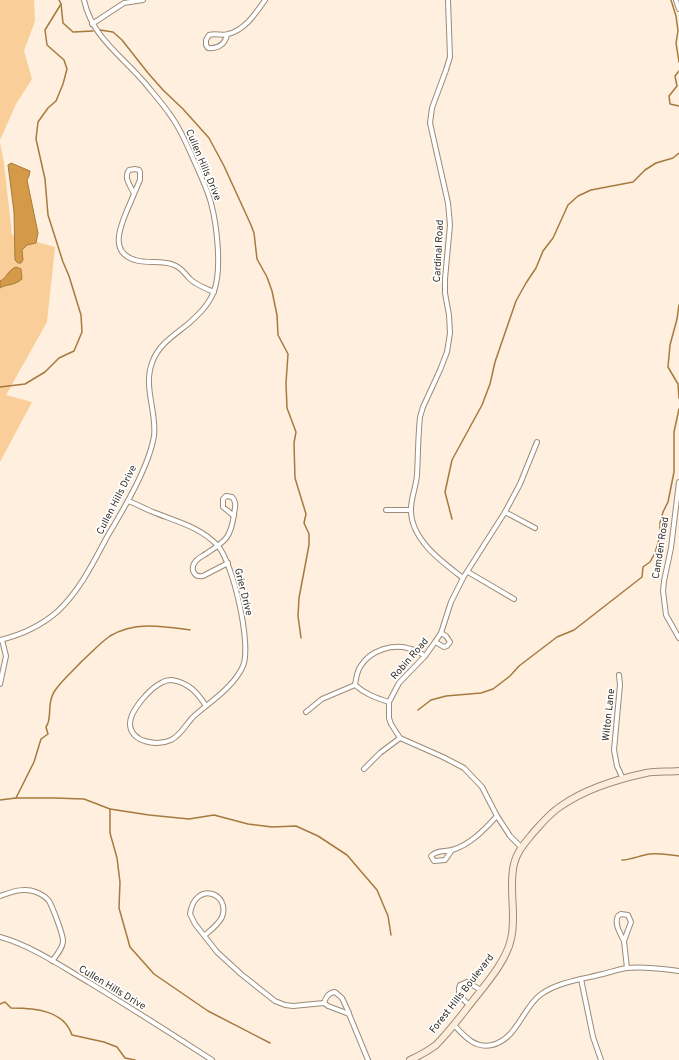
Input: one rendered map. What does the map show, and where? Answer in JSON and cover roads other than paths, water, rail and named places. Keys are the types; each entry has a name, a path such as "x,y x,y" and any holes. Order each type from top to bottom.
{"main road":[{"name":"Forest Hills Boulevard","path":"410,1060 435,1046 454,1025 495,970 511,940 514,917 512,875 515,862 521,847 545,819 562,805 586,792 623,779 647,773 679,771"}],"street":[{"name":"Cullen Hills Drive","path":"1,640 27,631 51,617 66,602 80,584 128,500 147,458 154,436 149,392 152,363 163,345 202,311 214,292 218,265 214,214 207,189 183,136 172,116 145,83 104,41 88,16 84,0"},
{"path":"92,24 124,3 143,0"},
{"path":"227,35 226,39 220,46 208,48 206,45 206,40 209,35 227,35 246,24 254,16 265,0"},
{"name":"Cardinal Road","path":"448,0 450,57 432,108 430,123 448,203 450,225 445,286 450,333 440,370 422,407 416,480 411,510 415,528 420,537 445,565 463,578"},
{"path":"676,0 679,9"},
{"path":"134,194 126,178 126,174 129,170 135,168 139,170 141,175 140,180 119,233 119,246 124,254 136,260 169,263 175,265 196,283 214,292"},
{"name":"Robin Road","path":"389,702 399,683 425,656 435,642 440,633 451,602 463,578 505,512 520,484 537,442"},
{"name":"Camden Road","path":"679,482 671,548 663,591 666,615 679,638"},
{"path":"228,563 203,576 199,577 194,572 193,566 196,560 218,546 228,537 234,516 235,506 234,499 226,496 223,499 223,507 234,516"},
{"name":"Grier Drive","path":"128,500 194,529 206,536 218,546 228,563 232,574 246,641 246,655 243,666 236,677 225,690 192,718 175,738 165,742 153,743 143,740 133,732 130,726 134,711 140,702 153,689 167,680 177,680 188,685 195,690 206,706"},
{"path":"386,510 411,510"},
{"path":"505,512 535,528"},
{"path":"468,572 514,599"},
{"path":"435,642 444,647 449,644 449,638 440,633"},
{"path":"0,684 6,656 1,640"},
{"path":"355,685 357,674 364,662 373,654 383,649 403,647 413,649 425,656"},
{"name":"Wilton Lane","path":"619,675 620,685 614,750 617,766 623,779"},
{"path":"355,685 370,695 389,702 391,724 400,738 464,768 482,787 510,836 521,847"},
{"path":"306,712 322,699 355,685"},
{"path":"364,769 380,753 400,738"},
{"path":"452,850 445,860 434,862 432,859 431,856 434,852 452,850 466,843 481,832 498,816"},
{"path":"0,896 18,890 25,890 38,892 48,900 63,939 62,948 52,961"},
{"path":"205,935 218,923 223,913 220,898 211,894 200,895 196,898 190,914 195,924 217,952 240,974 275,1001 285,1005 293,1006 324,1003 349,1014"},
{"path":"624,941 631,922 628,915 621,914 618,916 616,922 618,931 624,941 627,968"},
{"name":"Cullen Hills Drive","path":"0,937 23,945 52,961 212,1060"},
{"path":"454,1025 474,1043 480,1045 493,1045 507,1037 540,995 550,989 581,979 627,968 679,971"},
{"path":"581,979 593,1037 601,1060"},
{"path":"469,1005 458,992 460,985 467,982 481,990"},
{"path":"324,1003 330,993 335,992 342,998 368,1060"}],"waterway":[{"path":"0,387 25,384 45,372 59,358 74,351 82,332 81,315 48,215 45,179 36,139 38,122 48,108 56,101 67,69 64,60 47,45 45,30 61,4 59,0"},
{"path":"671,0 676,16 678,31 676,43 679,62"},
{"path":"61,4 63,23 73,32 93,31"},
{"path":"100,30 113,32 122,40 163,90 183,109 209,138 224,166 254,233 257,259 267,277 272,291 277,315 278,335 288,354 286,383 287,408 296,432 294,443 295,478 306,514 304,523 309,534 309,545 299,598 298,616 301,638"},
{"path":"679,71 675,76 677,86 669,96 670,104 679,106"},
{"path":"452,519 445,492 452,460 482,405 516,301 536,268 543,251 553,238 568,205 578,196 591,190 633,182 645,170 656,163 673,158 679,153"},
{"path":"679,305 670,345 668,367 678,384 679,398"},
{"path":"418,710 431,700 446,696 481,693 493,689 510,676 519,666 557,637 574,630 642,577 643,567 650,562 655,553 660,536 660,523 668,502 674,472 674,432 679,409"},
{"path":"16,798 34,762 41,739 48,734 46,727 49,720 50,702 54,692 82,661 110,636 129,628 139,626 159,626 190,630"},
{"path":"0,800 16,798 84,799 110,809 149,815 189,819 214,815 248,824 272,827 296,826 318,836 347,855 377,890 388,916 391,935"},
{"path":"110,809 110,833 117,858 120,882 119,908 130,947 154,974 208,1011 270,1043"},
{"path":"622,860 650,854 679,856"},
{"path":"0,1004 5,1002 11,1008 38,1010 55,1015 68,1027 72,1035 104,1042 117,1047 125,1058 135,1060"}]}
